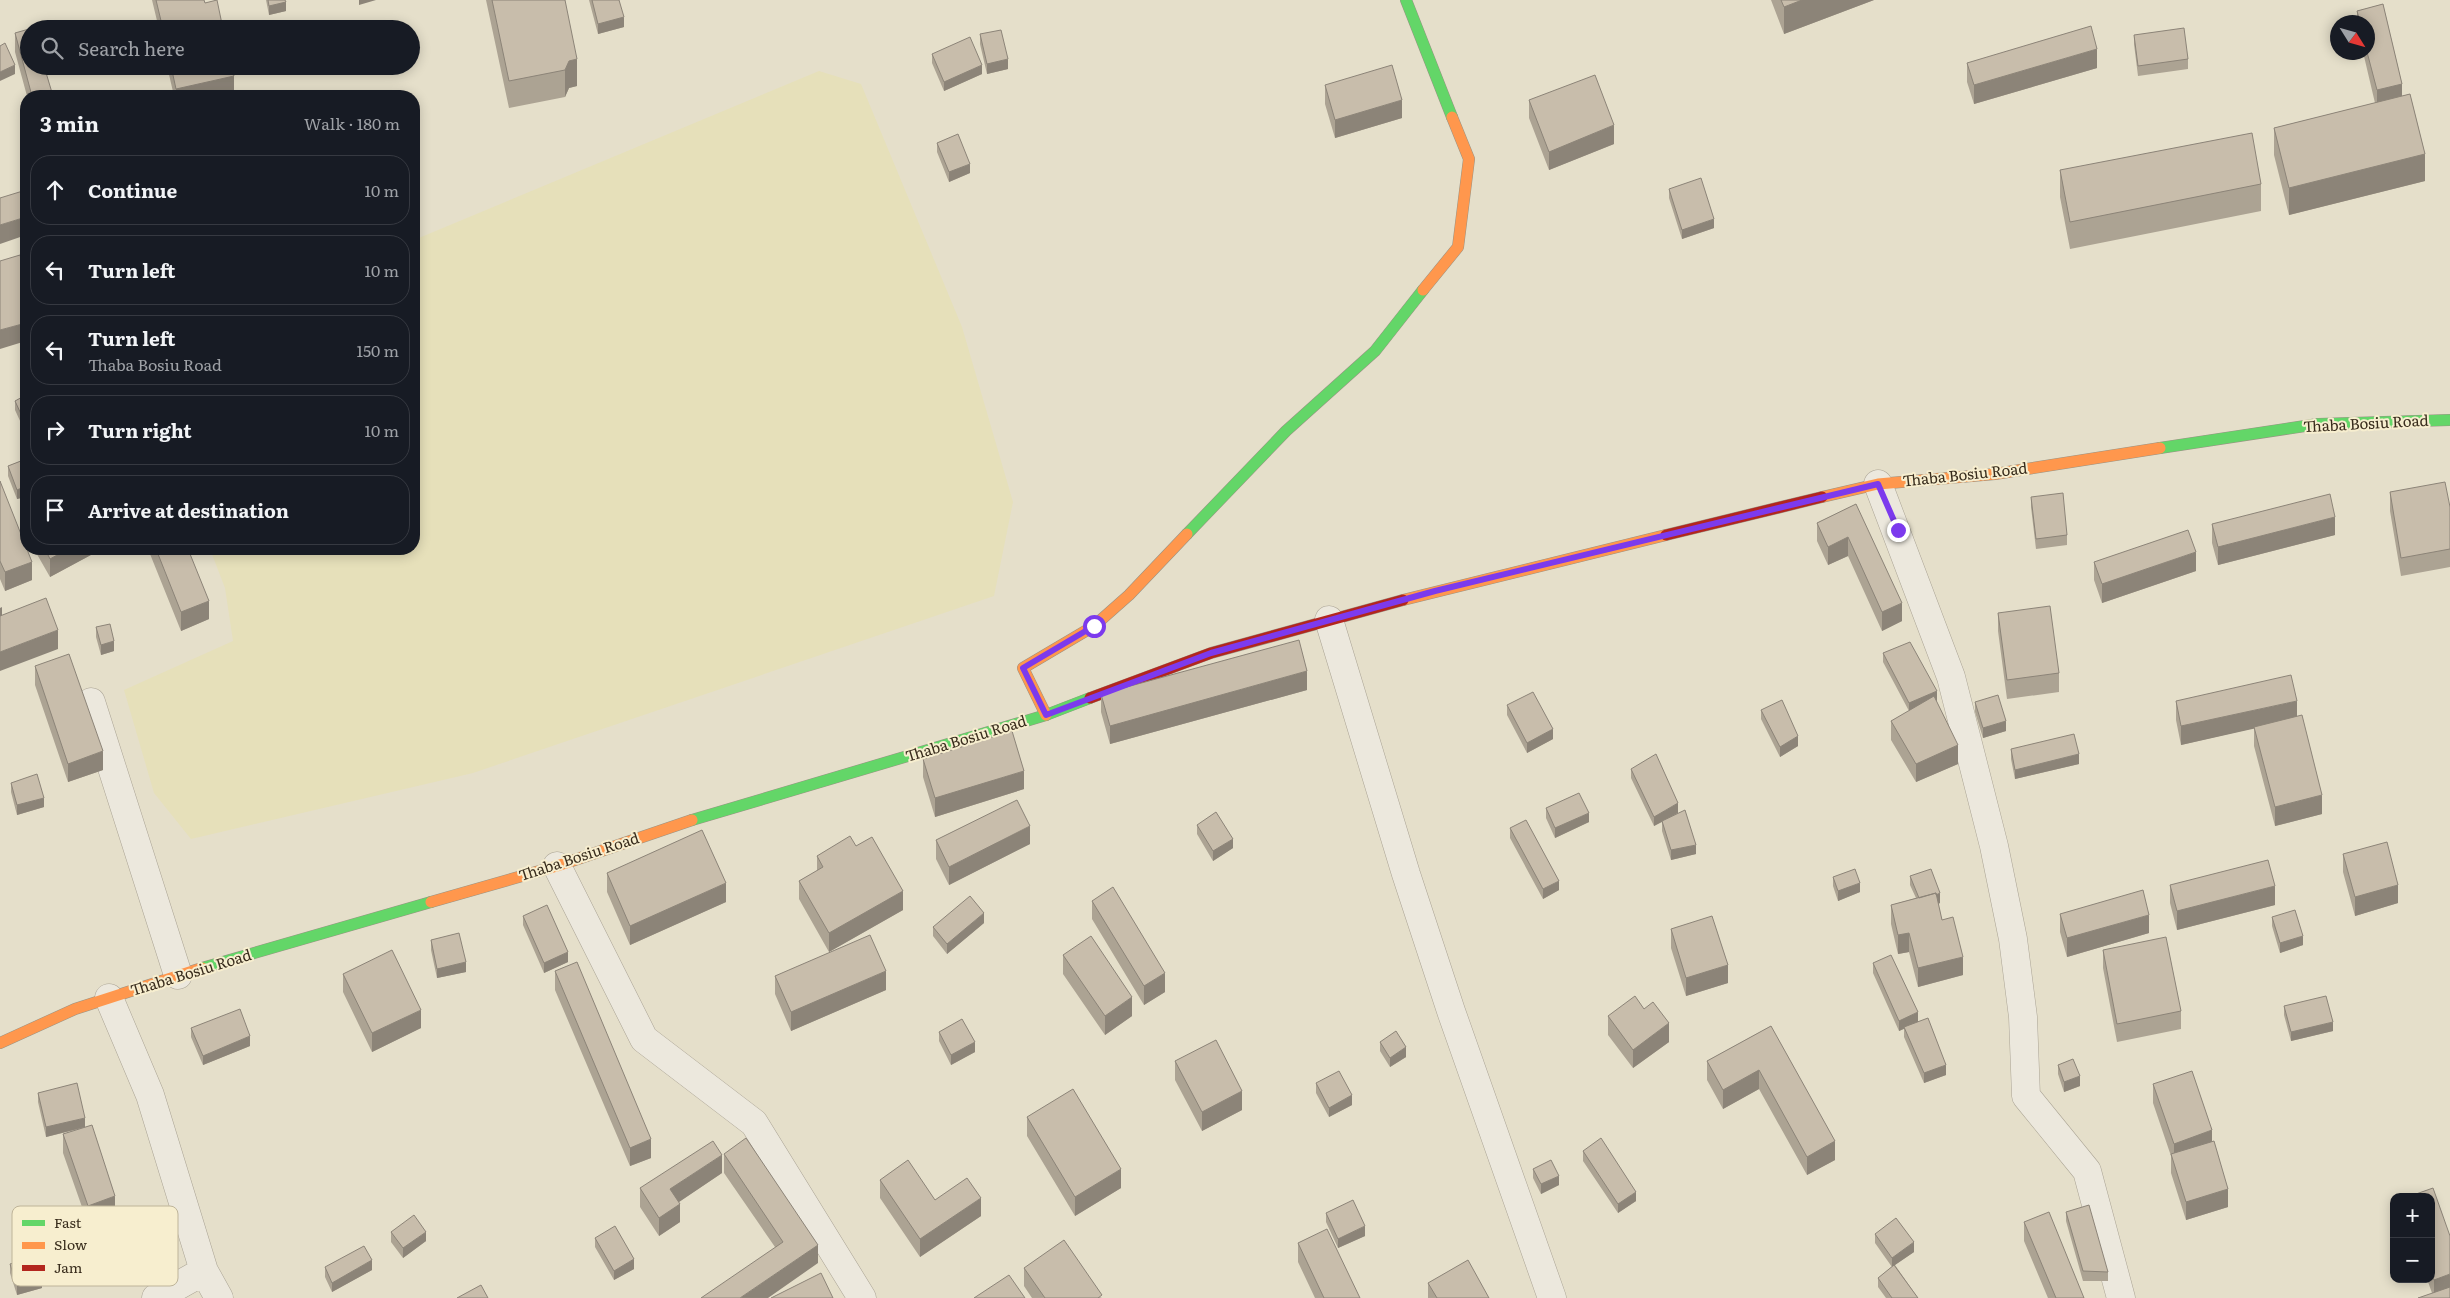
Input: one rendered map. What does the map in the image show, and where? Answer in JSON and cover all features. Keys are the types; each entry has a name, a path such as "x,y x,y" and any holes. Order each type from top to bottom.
{"street":[{"path":"1046,715 1023,668 1094,626 1129,595 1286,431 1376,351 1458,247 1468,159 1406,0"},
{"name":"Thaba Bosiu Road","path":"0,1043 75,1009 178,975 558,866 674,826 1046,715 1211,653 1469,582 1878,484 1995,474 2318,424 2450,420"},
{"path":"1878,484 1898,530 1951,677 1994,846 2013,939 2023,1017 2026,1096 2086,1171 2121,1298"},
{"path":"1329,620 1406,874 1451,1011 1552,1298"},
{"path":"90,702 178,975"},
{"path":"558,866 644,1039 754,1123 862,1298"},
{"path":"109,998 150,1095 204,1271 219,1298"},
{"path":"178,1286 204,1271"},
{"path":"156,1298 177,1286"}],"shaded area":[{"path":"819,71 861,84 962,327 1013,502 994,596 473,773 191,839 154,793 124,690 233,641 225,588 212,555 420,555 420,237"}],"building":[{"path":"156,0 204,0 205,3 217,0 221,20 161,20"},
{"path":"268,0 285,0 286,2 269,6"},
{"path":"492,0 565,0 577,59 569,61 565,70 509,81"},
{"path":"592,0 619,0 624,17 598,24"},
{"path":"1781,0 1802,0 1784,7"},
{"path":"2383,4 2402,84 2377,90 2369,60 2375,60 2375,15 2358,15 2357,11"},
{"path":"2091,26 2097,49 1974,85 1967,63"},
{"path":"2184,28 2188,59 2138,66 2134,35"},
{"path":"1001,30 1008,59 987,64 980,34"},
{"path":"20,32 20,52 15,33"},
{"path":"970,37 982,65 944,82 932,54"},
{"path":"5,43 15,65 0,72 0,46"},
{"path":"1392,65 1402,100 1335,120 1325,85"},
{"path":"26,75 47,75 51,90 30,90"},
{"path":"173,75 234,76 176,89"},
{"path":"1595,75 1614,125 1549,152 1529,100"},
{"path":"2410,94 2425,154 2289,188 2274,128"},
{"path":"2252,133 2261,184 2070,222 2060,170"},
{"path":"958,134 970,164 949,172 937,143"},
{"path":"1701,178 1714,219 1682,230 1669,189"},
{"path":"20,192 20,219 0,225 0,198"},
{"path":"20,255 20,325 0,330 0,261"},
{"path":"20,398 20,412 15,401"},
{"path":"20,461 20,489 17,490 8,466"},
{"path":"0,481 20,532 20,555 29,555 32,562 5,572 0,561"},
{"path":"2445,482 2450,507 2450,549 2401,558 2390,492"},
{"path":"2063,493 2067,535 2036,539 2031,497"},
{"path":"2330,494 2335,517 2218,547 2212,524"},
{"path":"1856,504 1902,603 1882,612 1848,537 1828,547 1817,523"},
{"path":"2188,530 2196,552 2102,584 2094,562"},
{"path":"48,555 57,555 50,559"},
{"path":"158,555 190,555 209,601 181,612"},
{"path":"46,598 58,630 0,652 0,616"},
{"path":"2050,606 2059,673 2007,680 1998,613"},
{"path":"110,624 114,641 101,645 96,627"},
{"path":"1299,640 1307,671 1110,726 1101,694"},
{"path":"1910,642 1937,691 1909,703 1883,653"},
{"path":"69,654 103,751 68,764 35,666"},
{"path":"2291,675 2297,701 2181,726 2176,701"},
{"path":"1533,692 1553,729 1527,743 1507,705"},
{"path":"1998,695 2006,721 1983,728 1975,702"},
{"path":"1934,696 1958,745 1916,764 1891,721"},
{"path":"1782,700 1798,736 1780,747 1761,710"},
{"path":"2302,715 2322,795 2275,807 2254,727"},
{"path":"1012,731 1024,771 935,798 923,759"},
{"path":"2074,734 2079,754 2015,770 2011,749"},
{"path":"1656,754 1678,803 1654,817 1631,769"},
{"path":"37,774 44,798 17,805 11,783"},
{"path":"1579,793 1589,813 1555,828 1546,808"},
{"path":"1017,800 1030,826 949,867 936,840"},
{"path":"1685,810 1696,845 1671,850 1662,821"},
{"path":"1216,812 1233,839 1213,851 1197,825"},
{"path":"1526,820 1559,881 1543,889 1510,828"},
{"path":"702,830 726,883 630,926 607,873"},
{"path":"850,836 856,846 872,837 903,891 829,933 799,881 823,867 817,856"},
{"path":"2387,842 2398,885 2355,897 2343,854"},
{"path":"2268,860 2275,886 2177,911 2170,885"},
{"path":"1855,869 1860,883 1838,891 1833,877"},
{"path":"1931,869 1940,893 1919,898 1910,876"},
{"path":"1113,887 1165,973 1144,986 1092,901"},
{"path":"2143,890 2149,915 2067,938 2060,914"},
{"path":"1936,893 1942,920 1953,917 1963,957 1918,968 1909,933 1898,935 1891,905"},
{"path":"970,896 984,913 947,944 933,927"},
{"path":"547,905 568,952 544,963 523,916"},
{"path":"2295,910 2303,936 2280,943 2272,917"},
{"path":"1712,916 1728,965 1686,978 1671,929"},
{"path":"459,933 466,962 437,969 431,940"},
{"path":"870,935 886,971 791,1012 775,976"},
{"path":"1091,936 1132,997 1105,1016 1063,955"},
{"path":"2166,937 2181,1011 2117,1024 2103,950"},
{"path":"392,950 421,1010 372,1033 343,974"},
{"path":"1891,955 1918,1012 1899,1021 1873,963"},
{"path":"577,962 651,1139 630,1148 555,971"},
{"path":"1635,996 1644,1009 1653,1002 1669,1023 1633,1050 1608,1016"},
{"path":"2326,996 2333,1022 2291,1032 2284,1006"},
{"path":"240,1009 250,1036 203,1056 191,1028"},
{"path":"1928,1018 1946,1065 1924,1073 1904,1027"},
{"path":"962,1019 975,1042 951,1055 939,1032"},
{"path":"1771,1026 1835,1141 1807,1157 1759,1070 1723,1090 1707,1061"},
{"path":"1396,1031 1406,1047 1390,1058 1380,1042"},
{"path":"1216,1040 1242,1091 1202,1112 1175,1061"},
{"path":"2073,1059 2080,1076 2064,1082 2058,1065"},
{"path":"1339,1071 1352,1095 1329,1108 1316,1083"},
{"path":"2192,1071 2212,1130 2174,1144 2153,1084"},
{"path":"77,1083 85,1118 46,1127 38,1093"},
{"path":"1073,1089 1121,1169 1075,1197 1027,1117"},
{"path":"92,1125 115,1196 88,1206 63,1134"},
{"path":"746,1138 818,1245 740,1298 701,1298 783,1242 724,1154"},
{"path":"1601,1138 1636,1192 1618,1204 1583,1151"},
{"path":"713,1141 722,1155 670,1189 680,1204 659,1218 640,1188"},
{"path":"2214,1141 2228,1189 2186,1202 2171,1154"},
{"path":"908,1160 935,1200 967,1178 981,1198 920,1239 880,1180"},
{"path":"1551,1160 1559,1176 1541,1184 1533,1169"},
{"path":"2433,1188 2435,1193 2419,1193"},
{"path":"2435,1194 2450,1236 2450,1274 2435,1280"},
{"path":"1353,1200 1365,1226 1338,1239 1326,1213"},
{"path":"2089,1205 2108,1272 2083,1271 2066,1212"},
{"path":"2049,1212 2084,1298 2056,1298 2024,1222"},
{"path":"414,1215 426,1232 403,1248 391,1232"},
{"path":"1896,1218 1914,1242 1892,1258 1875,1234"},
{"path":"615,1226 634,1259 614,1271 595,1238"},
{"path":"1327,1229 1360,1298 1324,1298 1298,1243"},
{"path":"1064,1240 1102,1295 1098,1298 1045,1298 1024,1268"},
{"path":"364,1246 372,1260 332,1283 325,1267"},
{"path":"1468,1260 1489,1298 1437,1298 1428,1283"},
{"path":"1894,1265 1918,1298 1892,1298 1878,1278"},
{"path":"821,1273 833,1298 771,1298"},
{"path":"1009,1275 1025,1298 974,1298"},
{"path":"481,1285 488,1298 457,1298"},
{"path":"2450,1287 2450,1298 2418,1298"}],"traffic: fast":[{"path":"1406,0 1452,117"},
{"path":"1187,534 1286,431 1375,351 1423,290"},
{"path":"2160,448 2318,424 2450,420"},
{"path":"692,820 1046,715 1090,698"},
{"path":"202,968 431,902"}],"traffic: slow":[{"path":"1423,290 1458,247 1469,159 1452,117"},
{"path":"1822,497 1878,484 1995,474 2160,448"},
{"path":"1046,715 1023,668 1094,626 1129,595 1187,534"},
{"path":"1403,600 1666,535"},
{"path":"431,902 557,866 692,820"},
{"path":"0,1043 75,1009 202,968"}],"traffic: jam":[{"path":"1666,535 1822,497"},
{"path":"1090,698 1211,653 1403,600"}],"route":[{"path":"1094,626 1023,668 1046,715 1211,653 1469,582 1878,484 1898,530"}]}
